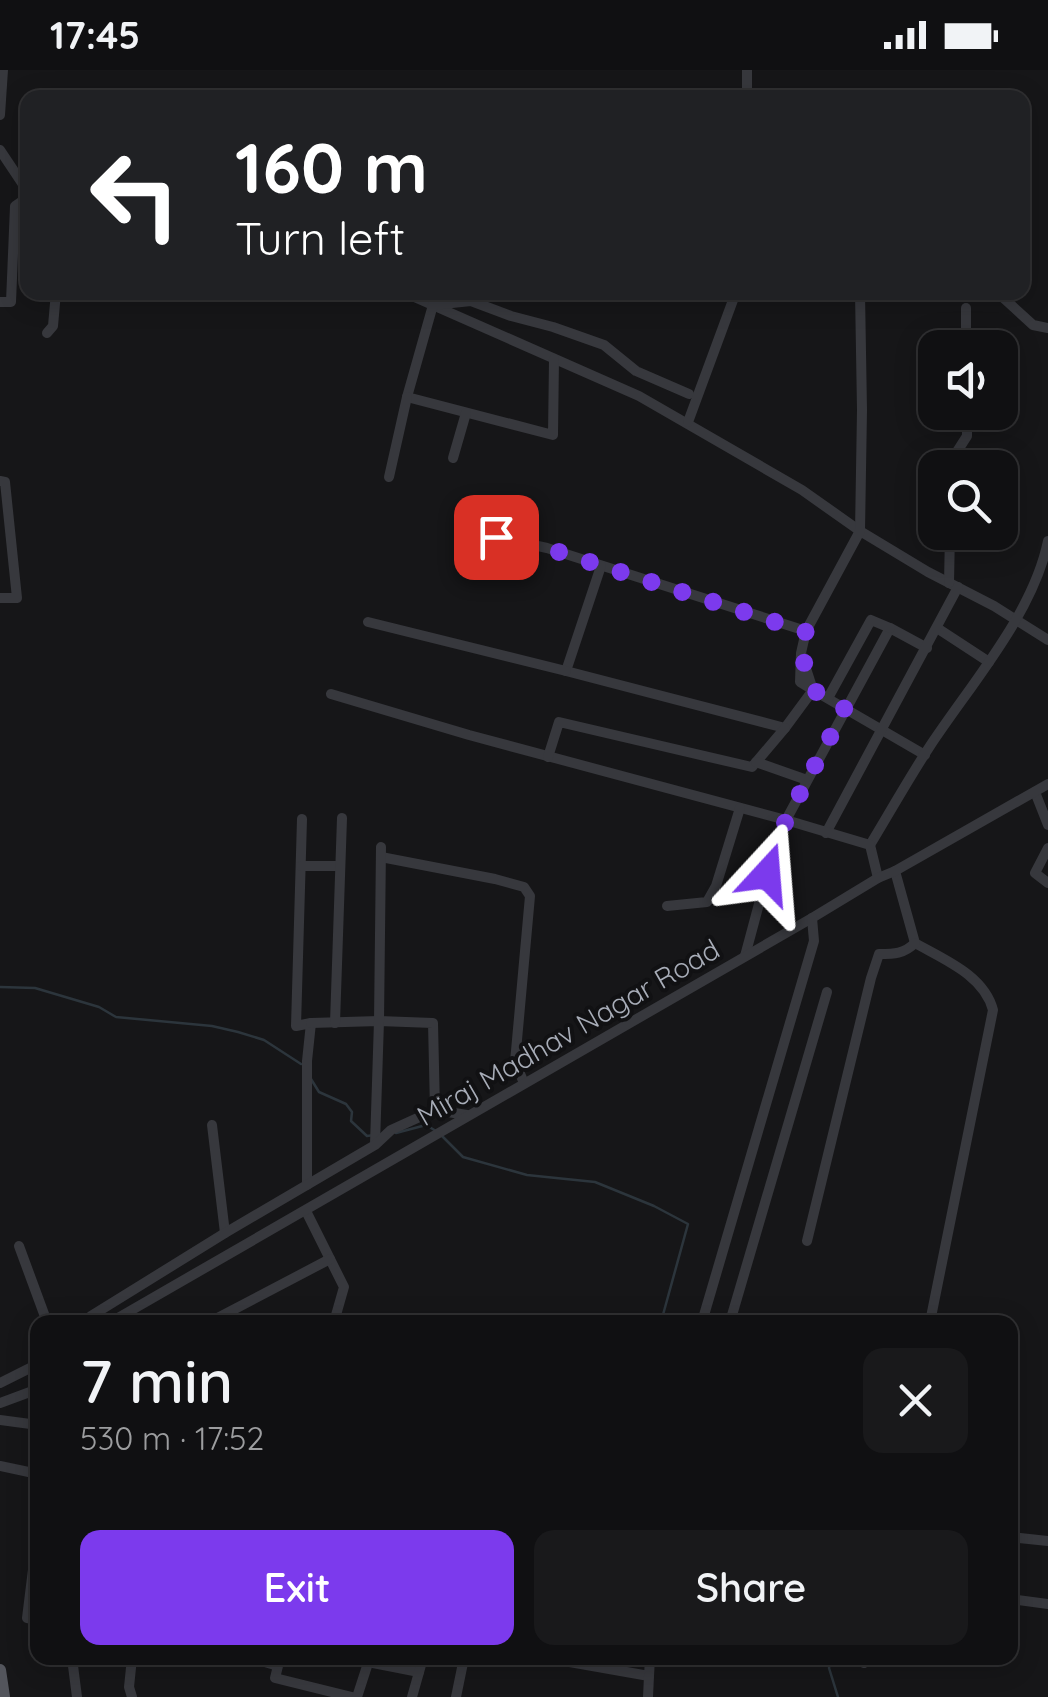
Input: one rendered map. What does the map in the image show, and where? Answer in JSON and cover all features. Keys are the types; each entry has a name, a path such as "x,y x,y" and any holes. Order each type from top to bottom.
{"main road":[{"path":"0,1670 4,1697"}],"street":[{"path":"0,115 3,70"},
{"path":"0,150 20,182"},
{"path":"0,302 11,302 16,206 20,202"},
{"path":"48,333 53,326 55,300"},
{"path":"421,300 639,396 688,422 802,490 860,531 1048,640"},
{"path":"688,422 733,300"},
{"path":"860,300 860,531 806,632 800,682 925,755"},
{"path":"1005,300 1033,324 1048,328"},
{"path":"433,306 471,301 553,327 604,345 636,371 689,394"},
{"path":"389,477 433,306"},
{"path":"966,308 966,330"},
{"path":"407,398 553,435 554,359"},
{"path":"453,458 466,413"},
{"path":"0,480 5,482 16,598 0,598"},
{"path":"484,524 496,537 547,548 806,632"},
{"path":"878,878 870,845 1016,619 1031,588 1043,581 1048,540"},
{"path":"826,833 938,628 954,585 951,550"},
{"path":"566,671 601,566"},
{"path":"828,698 871,620 927,648"},
{"path":"368,622 785,728"},
{"path":"744,956 786,820 890,628"},
{"path":"938,628 988,662"},
{"path":"548,756 558,722 752,767 813,690"},
{"path":"331,694 870,845"},
{"path":"756,762 807,780"},
{"name":"Miraj Madhav Nagar Road","path":"123,1315 878,878 1048,784"},
{"path":"1035,792 1048,825"},
{"path":"667,906 708,902 740,808"},
{"path":"335,1022 342,818"},
{"path":"302,820 296,1026 380,1021 433,1023 435,1110"},
{"path":"1048,848 1035,873 1048,883"},
{"path":"375,1145 381,852 524,887 530,896 516,1062 524,1083"},
{"path":"301,866 340,866"},
{"path":"894,872 915,943 963,970 983,990 993,1010 931,1315"},
{"path":"704,1315 814,941 812,918"},
{"path":"807,1241 879,954 907,951 915,943"},
{"path":"732,1315 827,992"},
{"path":"307,1185 307,1061 311,1024"},
{"path":"94,1315 375,1145 390,1130 435,1110 468,1115"},
{"path":"212,1125 226,1233"},
{"path":"306,1211 344,1287 337,1315"},
{"path":"19,1246 44,1315"},
{"path":"223,1315 330,1259"},
{"path":"0,1384 30,1368"},
{"path":"0,1403 30,1392"},
{"path":"0,1420 30,1424"},
{"path":"0,1466 30,1472"},
{"path":"1018,1538 1048,1541"},
{"path":"30,1594 30,1619"},
{"path":"1018,1601 1048,1604"},
{"path":"73,1665 77,1697"},
{"path":"131,1665 132,1697"},
{"path":"278,1665 276,1678 355,1697 367,1665"},
{"path":"390,1665 419,1672"},
{"path":"412,1697 421,1665"},
{"path":"456,1697 463,1665"},
{"path":"613,1665 649,1676"},
{"path":"648,1697 650,1665"}],"waterway":[{"path":"0,987 35,988 99,1007 116,1017 238,1032 264,1040 301,1064"},
{"path":"311,1079 319,1092 346,1104 352,1112 351,1121 367,1136 374,1135"},
{"path":"396,1133 426,1125 436,1131"},
{"path":"442,1136 463,1157 527,1175 595,1182 688,1224 663,1315"},
{"path":"830,1665 838,1697"}],"route":[{"path":"496,537 547,548 806,632 801,653 813,690 845,709 786,820 767,874"}]}
